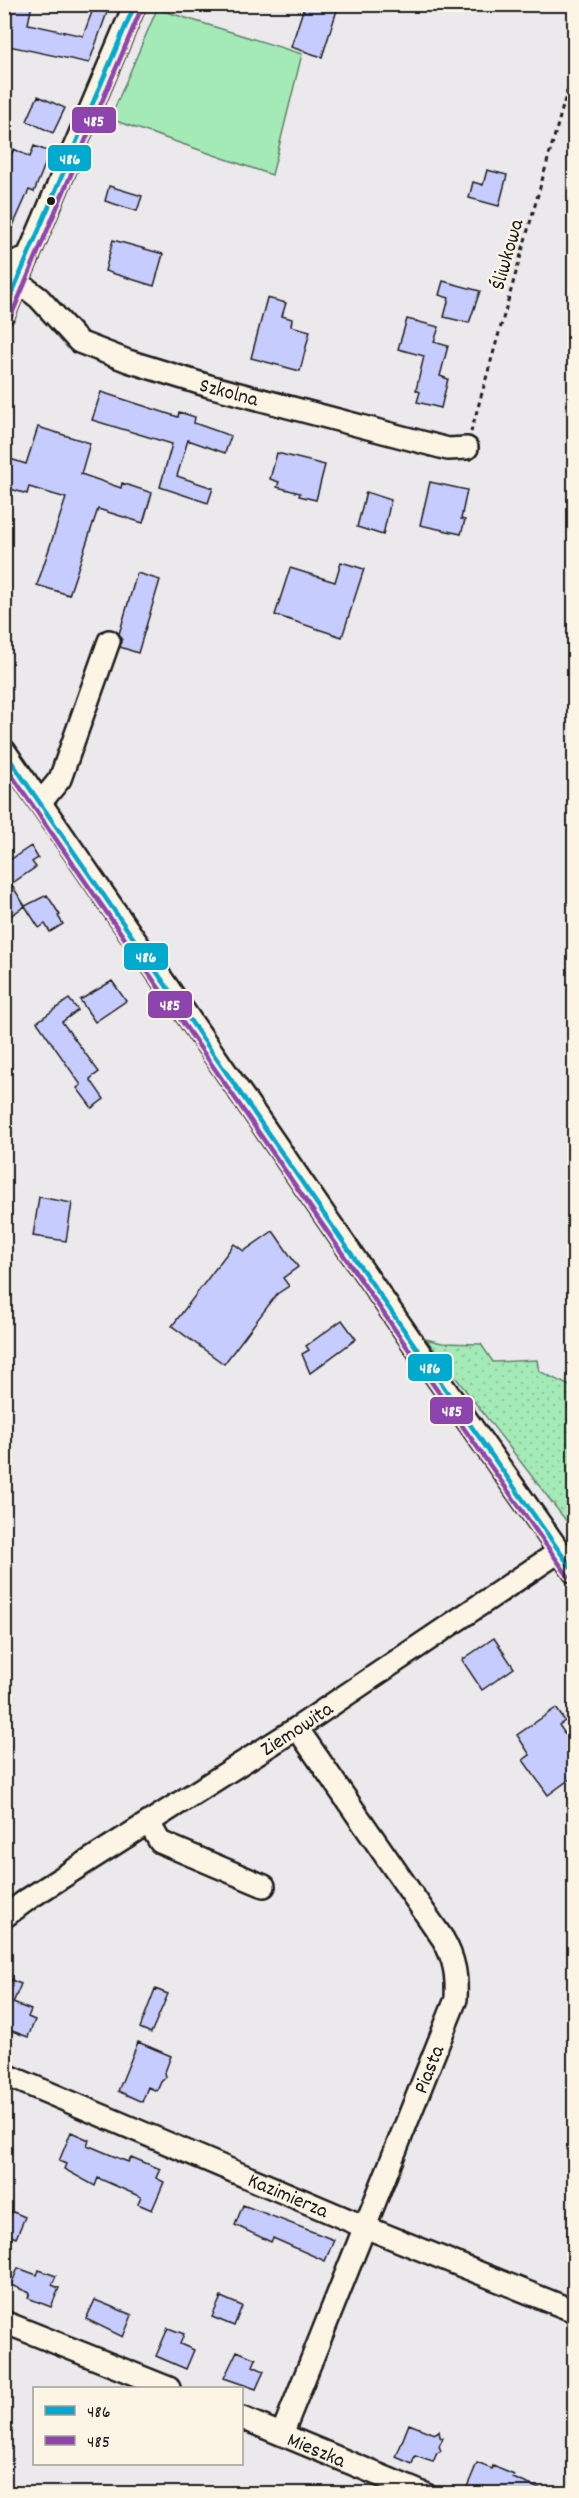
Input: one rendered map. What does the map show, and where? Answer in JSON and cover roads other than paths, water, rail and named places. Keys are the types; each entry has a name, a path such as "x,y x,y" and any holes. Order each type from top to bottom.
{"street":[{"path":"4,313 135,4"},
{"path":"4,265 28,257"},
{"name":"Szkolna","path":"18,282 39,298 79,342 128,361 209,386 448,449 467,448"},
{"path":"41,802 60,779 109,640"},
{"path":"4,750 431,1369 574,1572"},
{"name":"Ziemowita","path":"4,1917 28,1899 297,1728 560,1551"},
{"name":"Piasta","path":"282,2434 456,1999 455,1966 453,1957 443,1939 297,1728"},
{"path":"148,1822 160,1842 264,1886"},
{"name":"Kazimierza","path":"4,2074 365,2227 574,2312"},
{"path":"4,2322 166,2387"},
{"name":"Mieszka","path":"243,2418 425,2493"}]}
